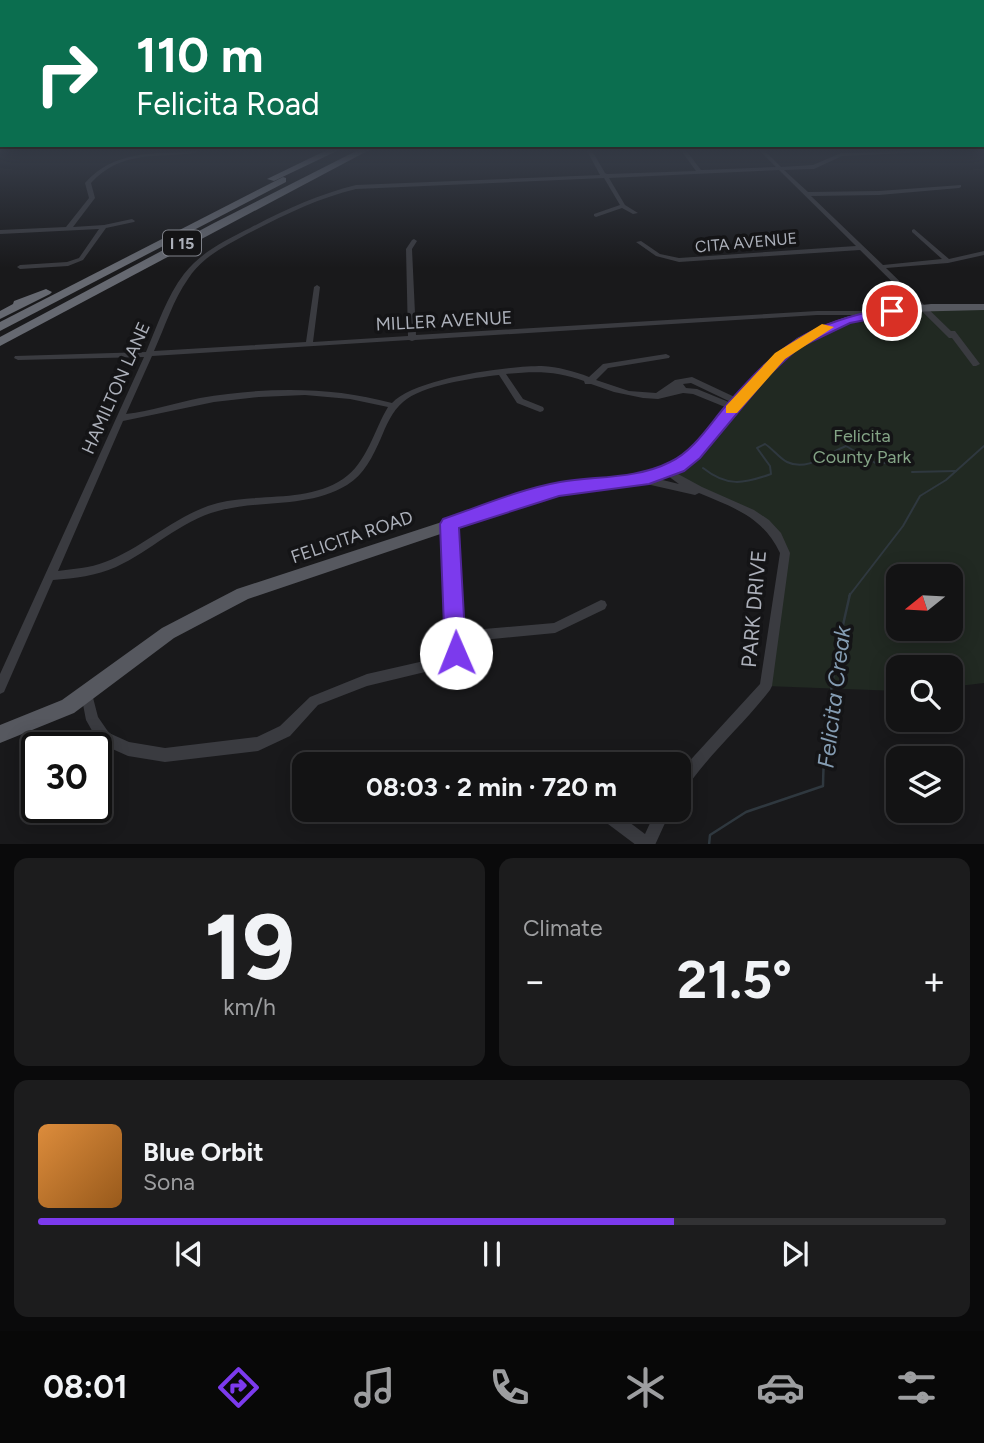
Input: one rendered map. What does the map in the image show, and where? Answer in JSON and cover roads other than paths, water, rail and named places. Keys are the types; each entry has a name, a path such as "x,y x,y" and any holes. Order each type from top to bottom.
{"highway":[{"name":"I 15","path":"0,314 252,188"},
{"path":"0,327 267,188"},
{"path":"0,334 283,188"},
{"name":"I 15","path":"0,342 289,188"}],"main road":[{"name":"FELICITA ROAD","path":"0,734 48,717 87,694 168,633 224,602 558,489 642,479 667,471 694,454 764,372 793,345 825,328 872,313 922,308 984,307"}],"street":[{"path":"68,229 92,198 89,188"},
{"name":"HAMILTON LANE","path":"0,688 178,288 199,262 230,242 328,195 348,188"},
{"path":"612,188 623,206 635,213"},
{"path":"800,188 974,357 976,364"},
{"path":"806,194 879,193 932,188"},
{"path":"596,215 623,206"},
{"path":"0,232 104,227 132,221"},
{"path":"20,267 68,264 81,259 104,227"},
{"path":"914,231 948,261"},
{"path":"412,339 409,249 414,241"},
{"name":"CITA AVENUE","path":"639,242 659,255 680,260 861,248"},
{"path":"881,267 948,261 984,253"},
{"path":"309,345 317,287"},
{"name":"MILLER AVENUE","path":"18,358 149,354 817,313 872,313"},
{"path":"589,382 606,366 666,356"},
{"path":"50,576 91,572 111,564 192,518 219,508 313,497 334,488 350,479 369,456 394,406 408,394 434,385 502,373 535,369 556,370 613,392 658,396 680,387 735,405"},
{"path":"502,373 520,401 540,409"},
{"path":"120,418 152,415 214,399 310,392 339,392 394,406"},
{"name":"PARK DRIVE","path":"667,471 700,492 762,519 778,536 785,554 771,672 766,687 755,703 738,715 691,766"},
{"name":"PARK DRIVE","path":"642,479 700,492"},
{"path":"87,694 96,729 104,738 128,749 165,755 247,747 269,740 285,731 314,701 367,680 450,661 456,653 456,637 449,524"},
{"path":"456,637 555,628 601,605"},
{"path":"617,822 647,844 658,822"}],"waterway":[{"path":"703,468 720,478 736,482 771,474 770,466 757,448 765,444 784,460 795,464 810,463 846,446 877,464 893,462 900,465"},
{"name":"Felicita Creak","path":"850,595 903,526 920,496 946,480 984,446"},
{"path":"912,472 956,471"},
{"name":"Felicita Creak","path":"709,844 710,835 746,812 823,786 831,689 850,595"}],"park label":[{"name":"Felicita County Park","path":"862,446"}]}
